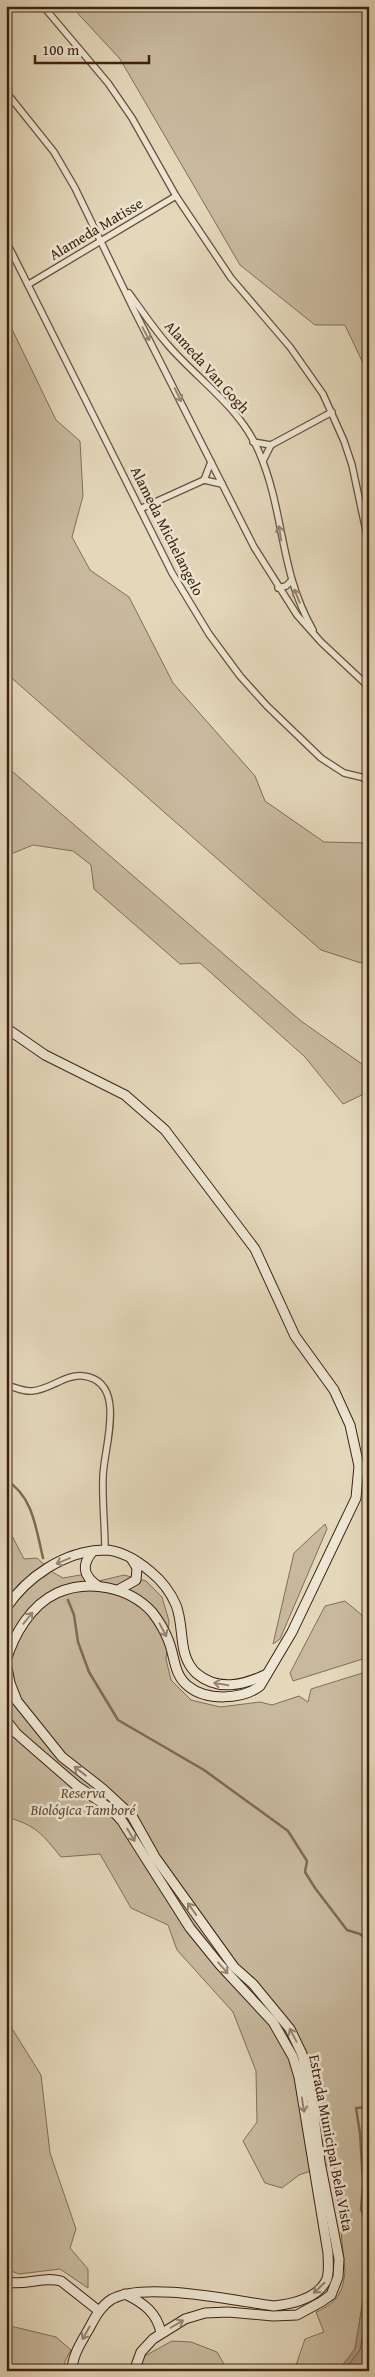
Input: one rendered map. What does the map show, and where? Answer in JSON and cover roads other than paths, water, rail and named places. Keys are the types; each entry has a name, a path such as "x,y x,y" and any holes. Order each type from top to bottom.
{"main road":[{"name":"Estrada Municipal Bela Vista","path":"6,1028 45,1054 125,1095 165,1130 255,1249 295,1336 334,1390 350,1425 359,1466 356,1498 292,1632 260,1686 246,1694 211,1695 189,1687 180,1678 169,1641 153,1614 137,1599 118,1590 98,1586 58,1592 42,1603 24,1621 13,1641 6,1661 10,1683 17,1701 62,1757 103,1789 132,1816 155,1857 234,1967 274,2008 290,2028 302,2054 306,2072 320,2162 339,2259 338,2277 334,2290 321,2302 298,2314 273,2316 228,2312 205,2313 185,2319 161,2333 141,2352 134,2371"},
{"path":"6,1608 24,1584 38,1573 74,1556 105,1550 130,1557 158,1578 176,1604 184,1651 195,1671 204,1679 224,1685 246,1683 267,1674"},
{"path":"93,1551 88,1557 84,1569 86,1577 98,1586"},
{"path":"118,1590 136,1580 137,1568 130,1557"},
{"name":"Estrada Municipal Bela Vista","path":"6,1720 16,1733 33,1748 77,1786 110,1808 122,1821 190,1928 220,1965 273,2022 293,2057 299,2077 328,2253 327,2279 322,2286 305,2299 274,2306 172,2293 125,2294"},
{"path":"8,2283 61,2281 98,2311"},
{"path":"72,2371 78,2348 98,2311 111,2300 125,2294 145,2305 155,2316 161,2333"}],"street":[{"path":"43,6 118,97 141,133 176,196 242,292 290,348 314,380 332,412 352,465 369,545"},
{"name":"Alameda Van Gogh","path":"6,92 54,152 75,188 222,484 254,547 278,588 297,615 321,642 367,686 369,692"},
{"name":"Alameda Matisse","path":"29,284 176,196"},
{"name":"Alameda Michelangelo","path":"6,241 172,573 209,634 240,676 267,706 328,764 344,773 369,779"},
{"name":"Alameda Van Gogh","path":"122,284 166,344 231,410 253,442 263,461 272,491 291,581 321,642"},
{"path":"157,352 161,346 166,344"},
{"path":"263,461 271,445 332,412"},
{"path":"253,442 271,445"},
{"path":"204,480 211,462"},
{"path":"140,509 204,480 222,484"},
{"path":"278,588 286,586 291,581"},
{"path":"369,712 369,724"},
{"path":"6,1385 32,1391 81,1376 91,1378 101,1385 108,1394 110,1422 102,1476 105,1550"}],"water":[{"path":"369,2289 369,2371 338,2371 355,2349 363,2300"}],"waterway":[{"path":"6,1480 15,1487 28,1504 43,1558"},
{"path":"68,1600 74,1615 78,1642 89,1672 118,1720 204,1770 288,1831 307,1861 305,1872 315,1888 347,1930 360,1934 369,1941"},
{"path":"369,2107 356,2108 360,2133 363,2183 361,2210 369,2224"}],"park label":[{"name":"Reserva Biológica Tamboré","path":"83,1802"}]}
